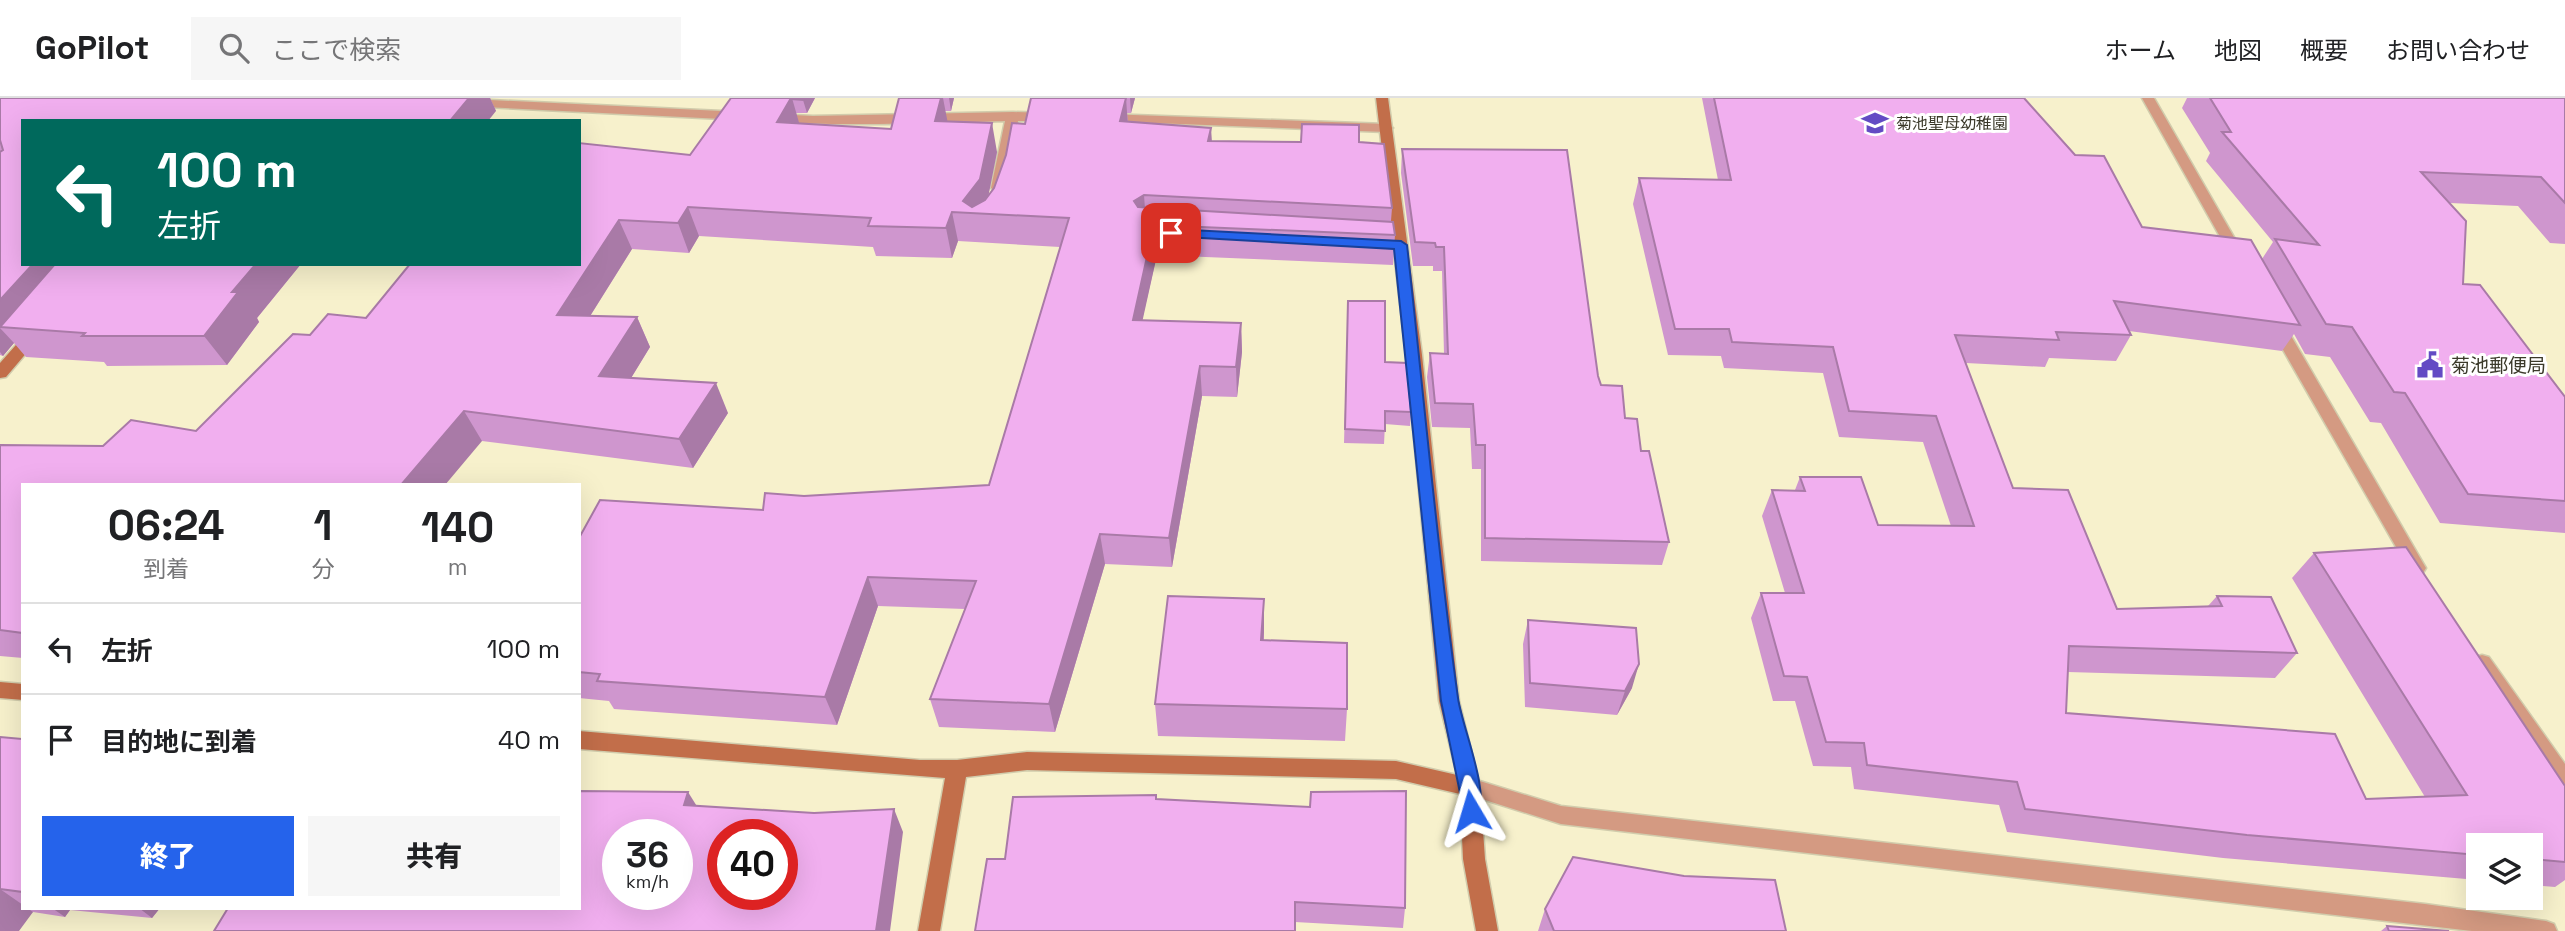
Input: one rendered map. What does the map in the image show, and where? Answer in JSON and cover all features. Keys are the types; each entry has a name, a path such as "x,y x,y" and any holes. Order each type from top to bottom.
{"street":[{"path":"1382,98 1394,245 1450,701 1470,787 1474,859 1487,931"},
{"path":"2148,98 2251,279"},
{"path":"460,103 813,120 1064,117"},
{"path":"996,198 1013,116"},
{"path":"1089,118 1386,128"},
{"path":"2264,303 2423,579"},
{"path":"0,373 43,323"},
{"path":"2470,646 2565,780"},
{"path":"0,690 21,691"},
{"path":"581,740 920,769 957,769 1027,761 1396,770 1470,787 1561,815 2425,914 2546,931"},
{"path":"929,931 957,769"}],"building":[{"path":"0,98 469,98 452,119 21,119 21,266 31,266 0,300 0,152 3,150 0,140"},
{"path":"731,98 791,98 777,122 891,129 899,98 941,98 935,121 992,123 980,179 963,201 972,207 985,200 994,188 1006,155 1012,123 1025,124 1031,98 1126,98 1120,121 1211,128 1208,141 1301,142 1302,124 1359,125 1359,142 1384,144 1392,208 1144,195 1134,201 1138,207 1393,222 1395,235 1154,225 1133,320 1241,323 1236,367 1200,366 1169,538 1100,534 1049,704 930,699 976,581 868,577 825,697 597,681 600,674 581,672 581,534 600,500 763,510 765,493 804,496 989,485 1069,218 952,212 946,228 868,226 871,218 688,207 678,223 619,220 557,315 637,317 599,376 716,383 679,439 464,411 403,483 21,483 21,633 0,630 0,445 103,446 131,420 196,431 293,334 310,335 328,314 366,318 408,266 581,266 581,143 690,155"},
{"path":"1714,98 2024,98 2075,155 2104,156 2142,227 2251,240 2300,325 2114,301 2131,335 2056,332 2059,340 1955,335 2013,488 2068,490 2117,609 2222,606 2217,596 2271,597 2297,653 2069,646 2066,713 2335,734 2366,799 2467,795 2314,553 2406,547 2565,786 2565,862 2543,860 2543,833 2466,833 2466,854 2247,835 2025,809 2017,782 1867,765 1864,743 1826,742 1807,677 1784,676 1761,593 1804,593 1772,490 1805,491 1800,477 1861,477 1878,525 1974,526 1936,416 1849,411 1833,347 1732,342 1729,329 1675,329 1639,178 1731,180"},
{"path":"2210,98 2565,98 2565,203 2541,177 2421,172 2466,221 2463,284 2480,285 2565,397 2565,501 2468,494 2405,393 2394,392 2352,327 2326,324 2275,239 2319,245 2222,132 2231,132"},
{"path":"1402,149 1567,150 1598,376 1601,385 1622,386 1625,418 1637,419 1641,451 1649,451 1669,542 1485,538 1485,445 1476,445 1473,404 1435,403 1430,353 1448,354 1444,247 1436,247 1435,243 1415,242"},
{"path":"53,266 254,266 232,292 238,292 204,336 82,336 85,333 0,327"},
{"path":"1348,301 1385,301 1385,362 1407,363 1411,412 1385,411 1385,431 1345,429"},
{"path":"1168,596 1264,599 1261,640 1347,643 1347,709 1155,704"},
{"path":"1528,620 1636,628 1639,664 1625,691 1530,683"},
{"path":"0,737 21,739 21,892 0,889"},
{"path":"581,791 688,792 684,805 814,813 894,809 876,931 214,931 227,910 581,910"},
{"path":"1406,791 1405,908 1295,902 1295,931 975,931 987,859 1005,859 1013,797 1156,795 1156,799 1310,807 1311,792"},
{"path":"1573,857 1684,876 1775,880 1786,931 1554,931 1545,909"},
{"path":"2387,926 2449,931 2389,931"}],"place":[{"name":"菊池聖母幼稚園","path":"1875,123"},
{"name":"菊池郵便局","path":"2430,365"}],"route":[{"path":"1171,233 1401,245 1450,701 1470,787 1471,811"}]}
